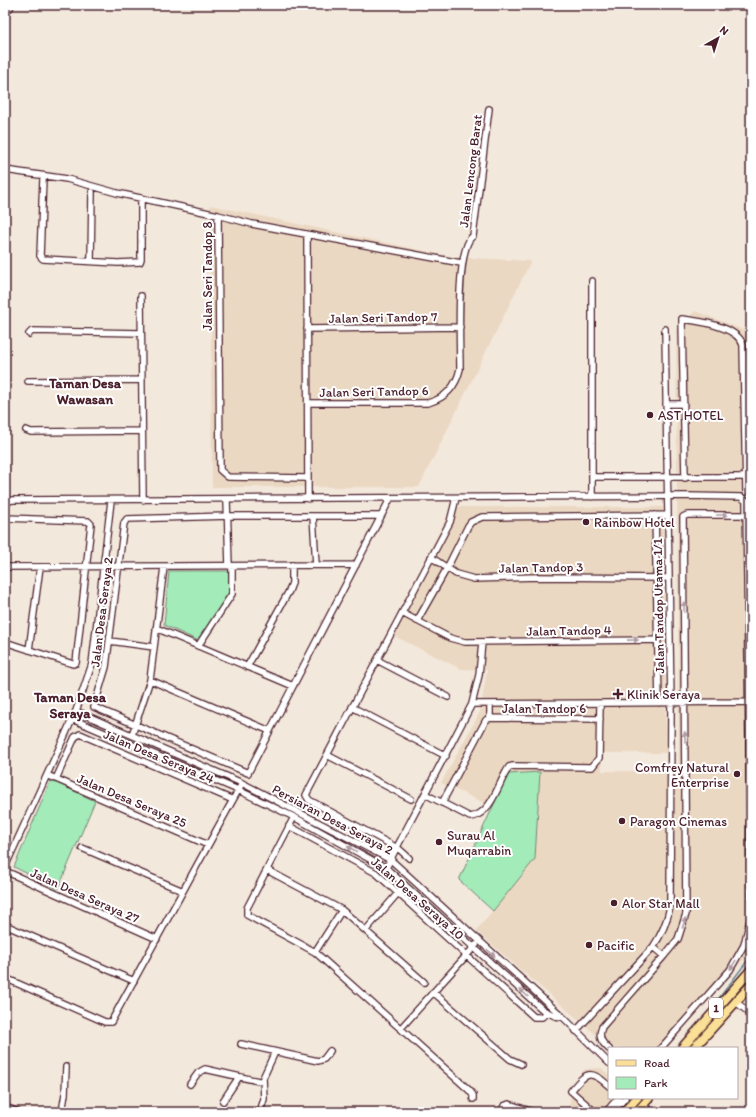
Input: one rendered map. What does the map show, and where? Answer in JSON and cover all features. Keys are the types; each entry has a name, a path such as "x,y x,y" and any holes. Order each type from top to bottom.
{"main road":[{"name":"1","path":"683,1047 751,970"},
{"name":"1","path":"695,1047 751,985"},
{"path":"624,1112 636,1099"},
{"path":"637,1112 648,1099"}],"street":[{"path":"5,9 10,8 11,5"},
{"name":"Jalan Lencong Barat","path":"473,236 489,109"},
{"path":"5,170 67,179 141,198 218,214"},
{"path":"43,179 40,256 43,259 140,262 142,259 141,198"},
{"path":"91,261 92,192"},
{"name":"Jalan Seri Tandop 8","path":"308,478 228,477 220,470 218,214 252,224 461,263"},
{"path":"307,234 308,499"},
{"name":"Jalan Seri Tandop 6","path":"308,403 416,404 428,403 443,398 448,394 460,373 461,263 469,238 473,236"},
{"path":"592,281 592,497"},
{"path":"141,296 143,500"},
{"path":"686,478 682,319 715,325 733,333 741,339 742,345 746,476 749,492 746,500 746,515 750,702 751,897"},
{"name":"Jalan Seri Tandop 7","path":"307,330 460,327"},
{"name":"Jalan Tandop Utama 1/1","path":"576,1031 603,1003 661,937 666,925 671,898 671,703 665,329"},
{"path":"29,334 32,331 141,333"},
{"path":"28,381 142,380"},
{"path":"744,397 751,397"},
{"path":"666,404 684,404"},
{"path":"26,430 31,432 142,431"},
{"path":"592,477 686,478 746,476"},
{"path":"5,503 12,500 111,501 592,497 668,497 746,500"},
{"path":"409,858 397,848 306,798 306,795 450,522 456,498"},
{"path":"136,726 248,773 390,499"},
{"path":"198,646 232,594 228,500"},
{"path":"5,867 76,711 92,664 111,501"},
{"path":"655,515 659,703"},
{"path":"417,621 447,568 468,526 471,522 482,517 668,515"},
{"path":"608,1048 602,1043 599,1034 602,1027 678,938 686,914 683,517 687,515 746,515"},
{"path":"228,516 381,516"},
{"name":"Jalan Desa Seraya 2","path":"136,726 94,706 104,676 110,641 124,523 127,519 228,516"},
{"path":"313,516 316,565"},
{"path":"5,518 90,522 88,567 76,663 73,664 5,642"},
{"name":"Jalan Tandop 3","path":"431,557 456,574 474,579 668,578"},
{"path":"247,667 289,591 292,583 292,565"},
{"path":"5,567 356,565"},
{"path":"29,650 40,567"},
{"path":"132,735 150,680 164,567"},
{"name":"Jalan Tandop 4","path":"402,612 457,641 658,640"},
{"path":"156,628 293,686"},
{"path":"110,641 154,647"},
{"path":"386,868 472,704 479,675 482,642"},
{"path":"377,660 448,697"},
{"path":"150,680 270,731"},
{"path":"472,704 750,702"},
{"path":"426,794 470,816 476,816 484,811 509,767 592,767 599,758 600,704"},
{"path":"490,705 490,718"},
{"path":"352,708 446,756"},
{"name":"Persiaran Desa Seraya 2","path":"76,711 242,783 390,860 562,1017 608,1062"},
{"name":"Jalan Tandop 6","path":"442,803 484,722 490,718 600,719"},
{"name":"Persiaran Desa Seraya 2","path":"72,719 238,790 294,817 386,868 547,1012 555,1016 562,1017"},
{"name":"Jalan Desa Seraya 24","path":"56,779 75,737 80,734 233,800"},
{"path":"327,755 411,799"},
{"name":"Jalan Desa Seraya 25","path":"47,775 208,845"},
{"path":"5,978 105,1022 111,1022 242,783"},
{"path":"294,817 247,908 247,915 315,952 469,1090 473,1095 473,1099"},
{"name":"Jalan Desa Seraya 10","path":"289,826 367,867 398,893 534,1017 542,1017 547,1012"},
{"path":"82,848 183,891"},
{"path":"267,870 342,910 424,982"},
{"name":"Jalan Desa Seraya 27","path":"5,871 157,939"},
{"path":"366,930 405,885"},
{"path":"315,952 342,910"},
{"path":"663,1047 730,970 744,945 751,916"},
{"path":"5,925 134,981"},
{"path":"401,1028 479,942"},
{"path":"653,947 664,956"},
{"path":"433,992 510,1059 521,1064"},
{"path":"736,1002 751,1014"},
{"path":"596,1051 602,1043"},
{"path":"242,1044 321,1061 330,1051"},
{"path":"260,1112 264,1099 263,1082 275,1052"},
{"path":"62,1112 65,1094 66,1067"},
{"path":"190,1084 198,1073 205,1069 263,1082"},
{"path":"595,1112 571,1090 586,1075 596,1075 608,1085"},
{"path":"222,1101 239,1077"},
{"path":"609,1112 617,1099"},
{"path":"609,1112 624,1099"},
{"path":"501,1112 505,1105 509,1104 533,1112"},
{"path":"643,1106 650,1112"},
{"path":"5,1107 18,1112"}],"shaded area":[{"path":"210,205 452,257 531,261 419,487 212,487"},
{"path":"695,311 751,333 751,951 668,1047 610,1047 476,931 535,859 540,772 508,774 493,807 441,783 480,712 487,670 461,669 388,633 452,507 663,507 666,753 602,753 602,771 679,771 676,331"},
{"path":"601,1068 608,1074 608,1099 621,1099 610,1112 582,1112 569,1108 573,1084 585,1069"}],"green space":[{"path":"169,571 230,571 230,593 201,642 164,625"},
{"path":"540,772 535,859 493,911 459,880 508,774"},
{"path":"51,780 95,801 58,889 14,867"}],"waterway":[{"path":"710,1010 751,956"},
{"path":"619,1112 630,1099"}],"place":[{"name":"AST HOTEL","path":"650,415"},
{"name":"Rainbow Hotel","path":"586,522"},
{"name":"Klinik Seraya","path":"618,694"},
{"name":"Comfrey Natural Enterprise","path":"737,774"},
{"name":"Paragon Cinemas","path":"622,821"},
{"name":"Surau Al Muqarrabin","path":"439,842"},
{"name":"Alor Star Mall","path":"614,903"},
{"name":"Pacific","path":"589,945"}],"district":[{"name":"Taman Desa Wawasan","path":"85,392"},
{"name":"Taman Desa Seraya","path":"70,706"}]}
